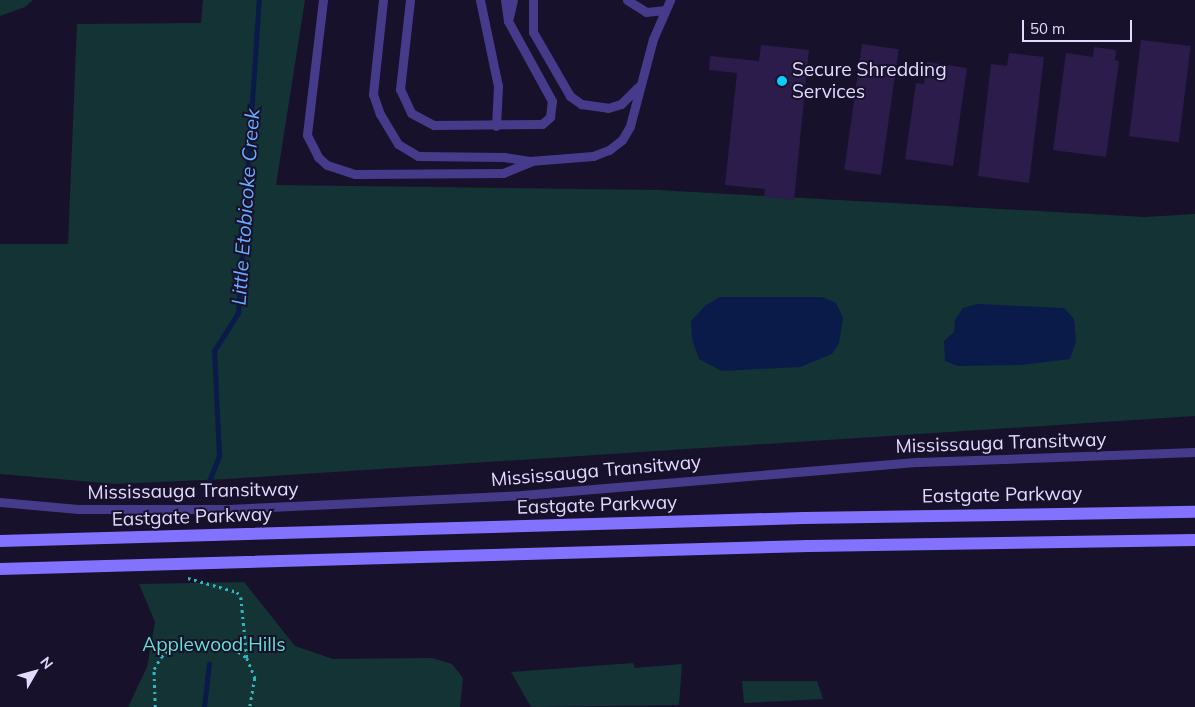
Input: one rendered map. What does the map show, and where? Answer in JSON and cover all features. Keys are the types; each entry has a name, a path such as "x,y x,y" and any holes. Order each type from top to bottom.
{"main road":[{"name":"Eastgate Parkway","path":"0,541 824,517 1195,512"},
{"path":"0,569 810,546 1195,540"}],"lane":[{"path":"323,0 307,135 318,157 327,165 355,174 503,174 530,162"},
{"path":"382,0 372,94 380,114 398,144 418,156 504,157 530,162 593,156 609,150 622,140 630,126 640,84 664,10 670,0"},
{"path":"410,0 400,89 411,113 434,125 537,126 547,122 552,112 552,101 508,21 505,0"},
{"path":"480,0 498,86 496,126"},
{"path":"508,21 513,0"},
{"path":"533,0 534,32 570,96 582,104 608,108 622,104 640,84"},
{"path":"627,0 646,12 664,10"},
{"name":"Mississauga Transitway","path":"0,502 78,509 172,512 522,494 919,462 1195,452"}],"path":[{"path":"188,578 237,592 241,597 247,658 254,678 250,707"},
{"path":"155,707 154,669 174,646 228,644 247,658"}],"green space":[{"path":"0,0 33,0 25,7 0,16"},
{"path":"203,0 305,0 276,185 658,190 1145,217 1195,214 1195,416 227,479 115,484 0,474 0,244 68,244 77,24 201,23"},
{"name":"Applewood Hills","path":"244,582 295,646 333,659 432,658 452,664 463,678 460,707 128,707 147,667 155,622 139,584"},
{"path":"633,663 635,668 682,664 679,705 531,707 511,672"},
{"path":"742,681 817,681 823,699 744,703"}],"water":[{"path":"720,297 823,297 836,303 843,318 839,343 832,354 800,367 722,371 699,359 692,339 691,321 706,305"},
{"path":"977,304 1064,308 1074,319 1076,341 1070,359 1021,365 958,366 945,361 944,341 954,332 955,320 963,308"}],"building":[{"path":"1141,40 1191,46 1179,142 1129,136"},
{"path":"862,44 899,49 881,175 844,170"},
{"path":"761,45 809,50 794,200 764,197 765,189 725,185 737,73 709,70 710,56 759,61"},
{"path":"1094,47 1116,50 1115,60 1119,61 1106,157 1053,150 1066,53 1093,57"},
{"path":"1009,53 1044,57 1029,183 978,176 991,64 1007,66"},
{"path":"927,62 967,68 953,166 905,159 916,83 924,84"}],"waterway":[{"name":"Little Etobicoke Creek","path":"204,494 219,456 214,351 238,313 259,0"},
{"name":"Little Etobicoke Creek","path":"204,707 209,664"}],"place":[{"name":"Secure Shredding Services","path":"782,81"}]}
